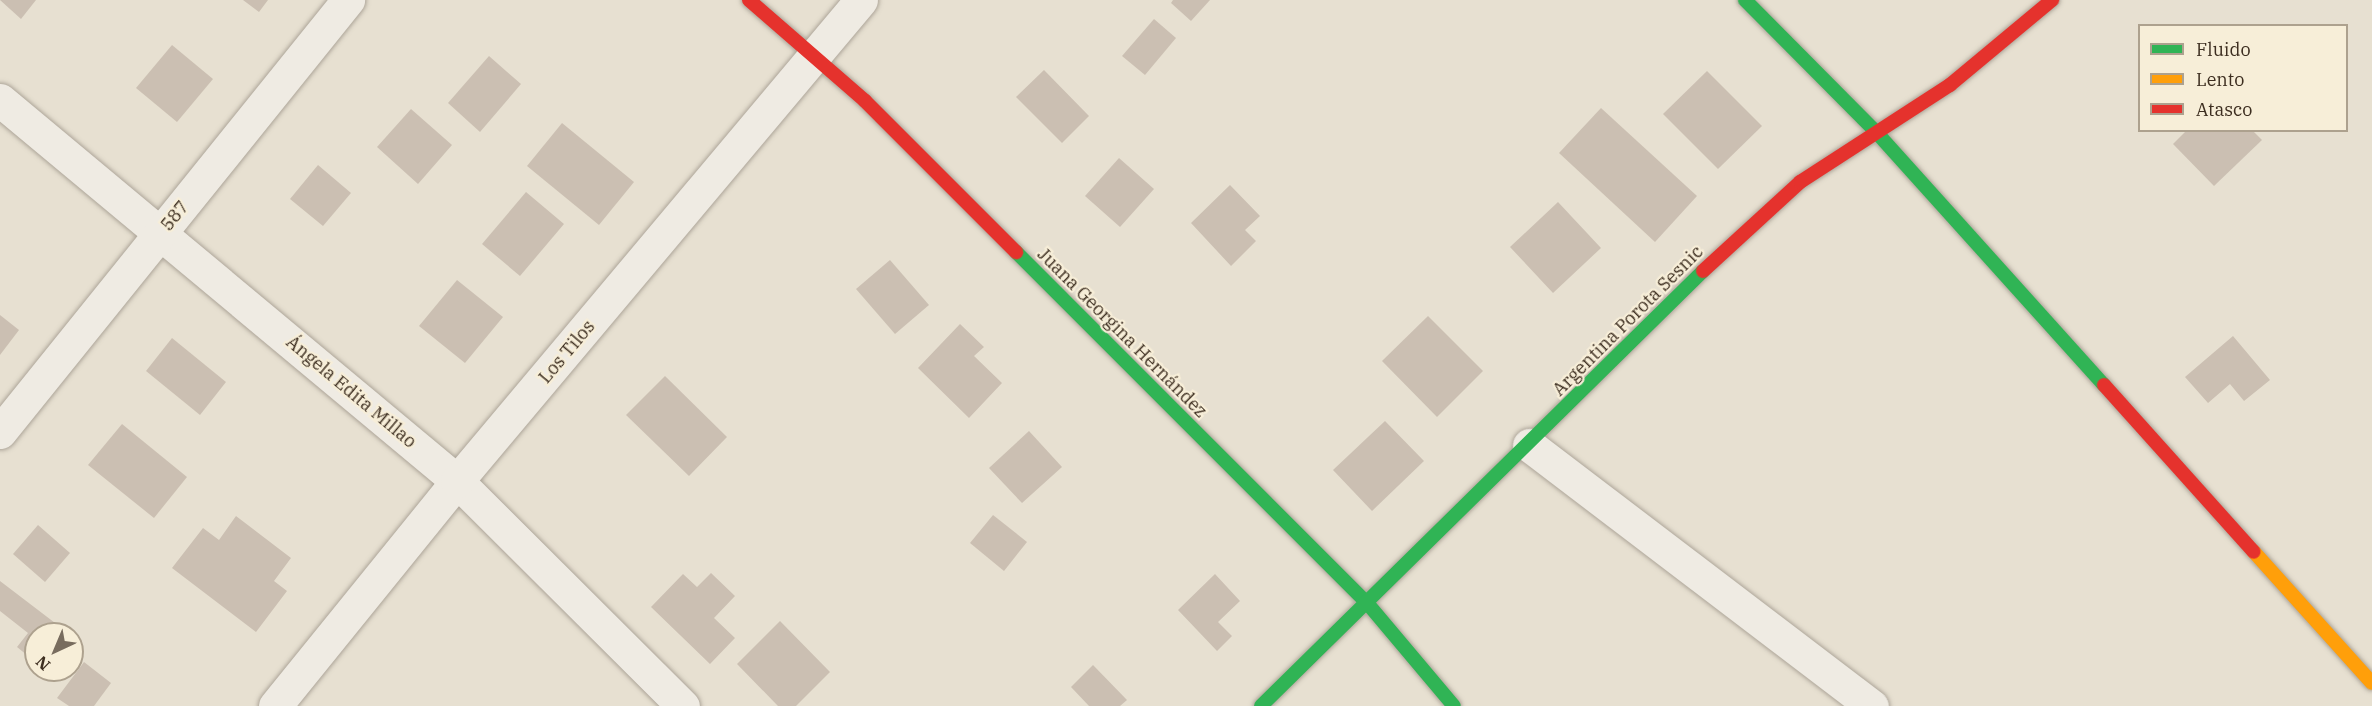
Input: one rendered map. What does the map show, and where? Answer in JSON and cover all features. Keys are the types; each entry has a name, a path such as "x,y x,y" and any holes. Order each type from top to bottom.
{"street":[{"name":"587","path":"0,432 348,0"},
{"name":"Juana Georgina Hernández","path":"749,0 817,57 1368,604 1454,706"},
{"name":"Los Tilos","path":"275,706 457,481 817,57 861,0"},
{"path":"1745,0 1877,134 2372,683"},
{"name":"Argentina Porota Sesnic","path":"1261,706 1368,604 1752,223 1800,183 1950,86 2052,0"},
{"name":"Ángela Edita Millao","path":"0,99 457,481 683,706"},
{"path":"1529,445 1872,706"}],"building":[{"path":"0,0 36,0 21,19"},
{"path":"243,0 268,0 259,12"},
{"path":"1173,0 1210,0 1191,21 1171,3"},
{"path":"1154,19 1176,38 1145,75 1122,56"},
{"path":"172,45 213,79 177,122 136,88"},
{"path":"489,56 521,84 480,132 448,103"},
{"path":"1044,70 1089,116 1062,143 1016,97"},
{"path":"1707,71 1762,126 1718,169 1663,114"},
{"path":"1601,108 1697,196 1655,242 1559,153"},
{"path":"411,109 452,145 418,184 377,147"},
{"path":"562,123 634,182 599,225 527,166"},
{"path":"2185,132 2254,132 2262,140 2214,186 2173,144"},
{"path":"1119,158 1154,189 1120,227 1085,196"},
{"path":"318,165 351,193 323,226 290,199"},
{"path":"1230,185 1260,216 1245,230 1256,241 1231,266 1191,223"},
{"path":"526,192 564,224 520,276 482,244"},
{"path":"1558,202 1601,248 1553,293 1510,247"},
{"path":"890,260 929,305 895,334 856,289"},
{"path":"457,280 503,317 465,363 419,326"},
{"path":"0,315 19,330 0,355"},
{"path":"1428,316 1483,371 1437,417 1382,361"},
{"path":"960,324 984,347 974,356 1002,383 969,418 918,368"},
{"path":"2233,336 2270,380 2244,401 2230,384 2208,403 2185,377"},
{"path":"172,338 226,382 200,415 146,371"},
{"path":"665,376 727,437 689,476 626,415"},
{"path":"1385,421 1424,461 1372,511 1333,470"},
{"path":"122,424 187,477 154,518 88,465"},
{"path":"1029,431 1062,467 1022,503 989,468"},
{"path":"993,515 1027,542 1004,571 970,543"},
{"path":"236,516 291,558 274,581 287,591 256,632 172,568 203,528 219,540"},
{"path":"38,525 70,553 45,582 13,554"},
{"path":"711,573 735,596 714,618 735,638 710,664 651,607 683,574 697,587"},
{"path":"1215,574 1240,601 1218,622 1232,636 1217,651 1178,610"},
{"path":"0,581 54,622 24,622 24,630 0,611"},
{"path":"780,621 830,672 796,706 778,706 737,664"},
{"path":"24,638 24,653 17,647"},
{"path":"84,662 111,683 94,706 69,706 57,698 69,682 84,682"},
{"path":"1093,665 1127,700 1120,706 1089,706 1071,687"}],"traffic: fast":[{"path":"1745,0 1877,133 2104,385"},
{"path":"1016,252 1368,604 1454,706"},
{"path":"1261,706 1703,271"}],"traffic: slow":[{"path":"2254,552 2372,683"}],"traffic: jam":[{"path":"749,0 865,101 1016,252"},
{"path":"1703,271 1800,182 1950,85 2052,0"},
{"path":"2104,385 2254,552"}]}
